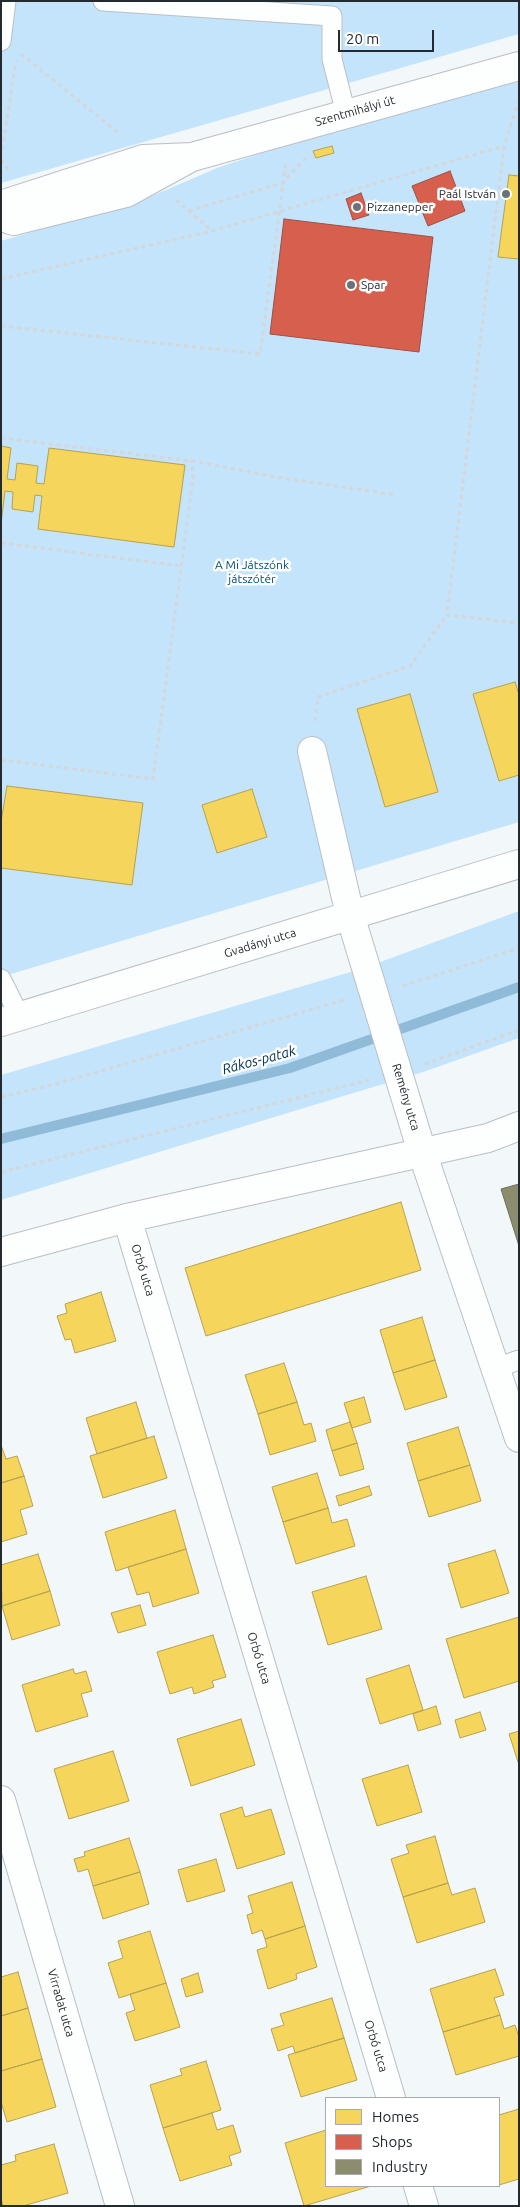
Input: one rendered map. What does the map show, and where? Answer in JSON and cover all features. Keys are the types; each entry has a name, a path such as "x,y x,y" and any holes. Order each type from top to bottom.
{"street":[{"name":"Szentmihályi út","path":"1,205 143,159 192,157 519,66"},
{"name":"Szentmihályi út","path":"1,217 14,221 126,193 153,180 192,157"},
{"name":"Remény utca","path":"312,751 350,915 422,1152 507,1364 516,1421"},
{"name":"Gvadányi utca","path":"11,1020 519,864"},
{"path":"1,1252 127,1218 488,1138 519,1126"},
{"name":"Orbó utca","path":"127,1218 391,2097"},
{"name":"Virradat utca","path":"1,1800 120,2206"},
{"path":"418,2187 424,2206"}],"lane":[{"path":"1,41 6,1"},
{"path":"103,1 332,16 332,59 346,114"},
{"path":"1,980 11,1020"}],"path":[{"path":"1,157 18,51 122,135"},
{"path":"312,751 318,697 410,666 447,615 504,146 519,100"},
{"path":"1,279 212,231 504,146"},
{"path":"189,211 282,183 310,154"},
{"path":"1,326 260,354 282,183 287,158"},
{"path":"153,180 212,231"},
{"path":"1,438 192,461 288,480 397,495"},
{"path":"1,760 153,779 193,478 192,461"},
{"path":"1,543 181,566"},
{"path":"447,615 519,623"},
{"path":"1,1097 56,1084 375,996 519,948"},
{"path":"1,1172 356,1082 399,1074 519,1030"}],"green space":[{"path":"1,1 519,1 519,34 1,183"},
{"name":"A Mi Játszónk játszótér","path":"519,80 519,822 1,977 1,241 145,199 217,168 283,146"},
{"path":"519,911 519,1038 426,1071 1,1200 1,1075 364,968"}],"building: Homes":[{"path":"332,146 334,153 316,158 313,151"},
{"path":"509,175 519,176 519,259 498,257"},
{"path":"1,446 11,448 7,479 15,480 17,463 38,466 36,483 44,484 49,448 185,465 174,547 38,529 42,496 35,495 33,512 12,509 13,492 5,491 1,524"},
{"path":"515,682 519,695 519,775 499,781 473,694"},
{"path":"410,694 438,792 385,807 357,709"},
{"path":"7,786 143,803 132,885 1,868 1,822"},
{"path":"252,789 267,837 217,853 202,805"},
{"path":"401,1202 421,1270 206,1336 185,1268"},
{"path":"101,1292 116,1341 75,1353 71,1339 65,1340 57,1316 67,1313 65,1304"},
{"path":"422,1317 435,1360 393,1373 380,1330"},
{"path":"435,1360 447,1397 405,1410 393,1373"},
{"path":"284,1363 297,1402 258,1414 245,1375"},
{"path":"364,1397 371,1422 352,1428 344,1403"},
{"path":"136,1402 147,1438 97,1454 86,1418"},
{"path":"297,1402 304,1425 311,1423 316,1441 270,1455 258,1414"},
{"path":"350,1422 357,1443 332,1451 326,1430"},
{"path":"458,1427 470,1465 418,1481 407,1443"},
{"path":"154,1436 167,1478 103,1498 90,1456"},
{"path":"357,1443 364,1469 340,1476 332,1451"},
{"path":"1,1445 6,1459 17,1456 24,1476 1,1483"},
{"path":"470,1465 481,1501 429,1517 418,1481"},
{"path":"317,1473 328,1508 283,1522 272,1487"},
{"path":"24,1476 33,1506 20,1510 27,1534 1,1542 1,1483"},
{"path":"369,1486 372,1495 339,1506 336,1496"},
{"path":"328,1508 332,1523 347,1519 355,1546 296,1564 283,1522"},
{"path":"175,1510 186,1549 116,1571 105,1532"},
{"path":"186,1549 199,1593 153,1607 149,1592 137,1595 128,1567"},
{"path":"495,1550 509,1593 461,1608 448,1564"},
{"path":"38,1554 50,1591 2,1606 1,1565"},
{"path":"366,1576 382,1629 328,1645 312,1592"},
{"path":"50,1591 60,1625 12,1640 2,1606"},
{"path":"140,1605 146,1625 118,1633 111,1613"},
{"path":"519,1617 519,1681 464,1698 446,1639"},
{"path":"213,1635 226,1677 212,1681 214,1687 194,1694 192,1687 170,1694 157,1652"},
{"path":"409,1665 423,1710 380,1724 366,1679"},
{"path":"73,1669 75,1674 86,1671 92,1691 81,1694 88,1716 36,1732 22,1685"},
{"path":"436,1706 441,1724 418,1731 413,1714"},
{"path":"480,1712 486,1730 460,1738 455,1720"},
{"path":"241,1719 255,1765 191,1786 177,1739"},
{"path":"519,1731 519,1765 509,1734"},
{"path":"113,1751 129,1801 69,1819 54,1769"},
{"path":"408,1765 422,1812 377,1826 362,1779"},
{"path":"242,1807 245,1817 271,1809 285,1854 237,1869 220,1814"},
{"path":"435,1836 448,1883 403,1897 391,1859 409,1853 406,1845"},
{"path":"129,1838 140,1872 93,1886 88,1869 78,1872 74,1859 85,1856 84,1852"},
{"path":"216,1859 225,1891 187,1902 178,1870"},
{"path":"140,1872 149,1904 103,1919 93,1886"},
{"path":"292,1882 305,1926 265,1939 262,1930 252,1934 247,1915 253,1913 248,1896"},
{"path":"448,1883 452,1895 475,1888 485,1922 417,1943 403,1897"},
{"path":"305,1926 317,1967 296,1974 297,1979 268,1989 257,1950 267,1947 265,1939"},
{"path":"150,1931 166,1983 119,1998 108,1963 123,1958 118,1941"},
{"path":"495,1969 504,1995 494,1998 500,2015 443,2032 430,1989"},
{"path":"18,1972 28,2008 1,2016 1,1977"},
{"path":"198,1973 203,1992 186,1997 181,1979"},
{"path":"166,1983 180,2027 135,2041 126,2013 135,2010 130,1994"},
{"path":"332,1998 344,2038 295,2053 293,2046 278,2051 271,2029 284,2025 280,2014"},
{"path":"28,2008 42,2059 1,2071 1,2016"},
{"path":"500,2015 504,2029 515,2025 519,2037 519,2056 456,2075 443,2032"},
{"path":"344,2038 357,2080 301,2097 288,2055"},
{"path":"42,2059 56,2107 7,2122 1,2102 1,2071"},
{"path":"206,2061 221,2110 163,2128 150,2085 182,2075 180,2069"},
{"path":"519,2109 519,2179 500,2185 500,2115"},
{"path":"212,2113 217,2130 233,2125 241,2152 229,2156 232,2165 180,2181 163,2128"},
{"path":"325,2130 325,2187 368,2187 304,2206 285,2143"},
{"path":"54,2144 68,2193 23,2206 3,2206 1,2198 1,2165 16,2161 15,2155"}],"building: Shops":[{"path":"450,171 465,211 428,226 412,186"},
{"name":"Pizzanepper","path":"361,193 369,215 353,220 346,199"},
{"name":"Spar","path":"284,219 433,237 419,352 270,334"}],"building: Industry":[{"path":"519,1184 519,1246 501,1189"}],"waterway":[{"name":"Rákos-patak","path":"1,1139 290,1068 519,987"}],"place":[{"name":"Paál István","path":"506,194"},
{"name":"Pizzanepper","path":"357,207"},
{"name":"Spar","path":"351,285"}]}
